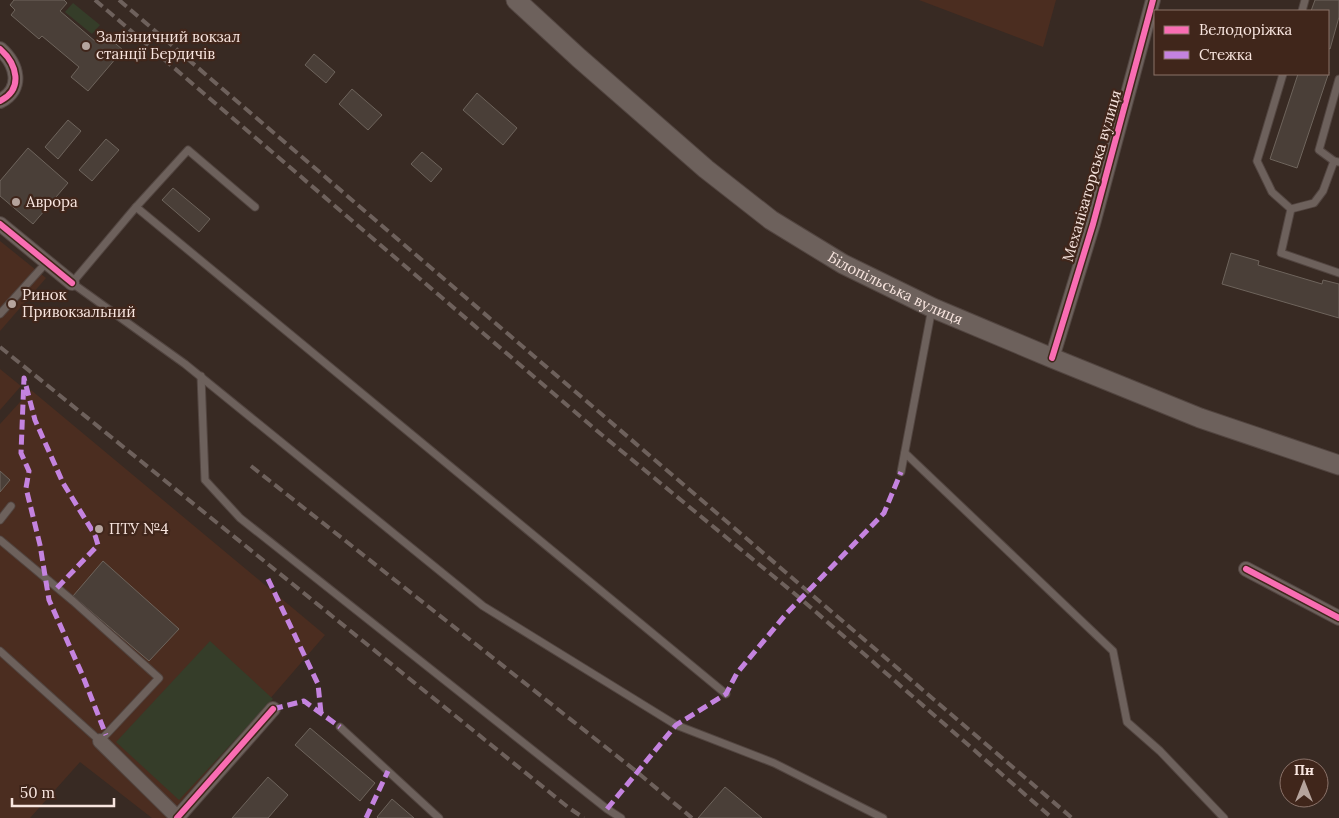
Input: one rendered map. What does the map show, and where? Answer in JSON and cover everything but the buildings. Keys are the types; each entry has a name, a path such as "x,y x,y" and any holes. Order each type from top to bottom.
{"main road":[{"name":"Білопільська вулиця","path":"516,0 706,169 771,220 843,264 932,308 1200,418 1339,465"}],"street":[{"name":"Механізаторська вулиця","path":"1052,358 1093,224 1153,0"},
{"path":"0,49 13,63 16,73 15,83 11,92 0,101"},
{"path":"0,224 72,283"},
{"path":"1246,569 1339,618"},
{"path":"100,741 177,818 273,709"}],"lane":[{"path":"1283,75 1257,161 1272,192 1291,209"},
{"path":"1291,209 1314,203 1323,191 1336,162 1319,150 1339,79"},
{"path":"255,207 188,150 136,207 72,283 185,364 483,606 676,725 774,762 883,818"},
{"path":"136,207 726,694"},
{"path":"1291,209 1281,254 1339,273"},
{"path":"0,314 46,263"},
{"path":"902,472 932,308"},
{"path":"200,376 205,480 240,518 621,818"},
{"path":"905,453 1113,651 1127,722 1160,751 1224,818"},
{"path":"0,520 12,506"},
{"path":"0,540 158,678 100,741 0,651"},
{"path":"340,727 439,818"}],"shaded area":[{"path":"919,0 1056,0 1043,47"},
{"name":"Ринок Привокзальний","path":"0,241 46,278 0,331"},
{"path":"0,369 21,386 0,410"},
{"name":"ПТУ №4","path":"31,390 325,635 167,818 152,818 80,762 30,818 0,818 0,424"}],"green space":[{"path":"73,3 100,25 92,34 65,12"},
{"path":"210,641 273,699 179,800 116,742"}],"railway":[{"path":"95,0 596,430 801,599 1052,818"},
{"path":"119,0 1072,818"},
{"path":"0,347 569,808 584,818"},
{"path":"251,466 637,772 692,818"}],"marked path":[{"path":"57,588 98,545 95,535 63,483 35,420 24,378 21,453 29,471 26,488 40,545 49,600 82,674 106,735"},
{"path":"607,809 676,725 726,694 737,673 787,613 884,513 901,472"},
{"path":"268,579 318,684 321,713"},
{"path":"273,709 304,701 340,727"},
{"path":"366,818 388,771"}],"cycle path":[{"path":"1052,358 1093,224 1153,0"},
{"path":"0,49 11,62 15,76 13,90 0,101"},
{"path":"0,224 72,283"},
{"path":"1246,569 1339,618"},
{"path":"177,818 273,709"}],"place":[{"name":"Залізничний вокзал станції Бердичів","path":"86,46"},
{"name":"Аврора","path":"16,202"},
{"name":"Ринок Привокзальний","path":"12,304"},
{"name":"ПТУ №4","path":"99,529"}]}
